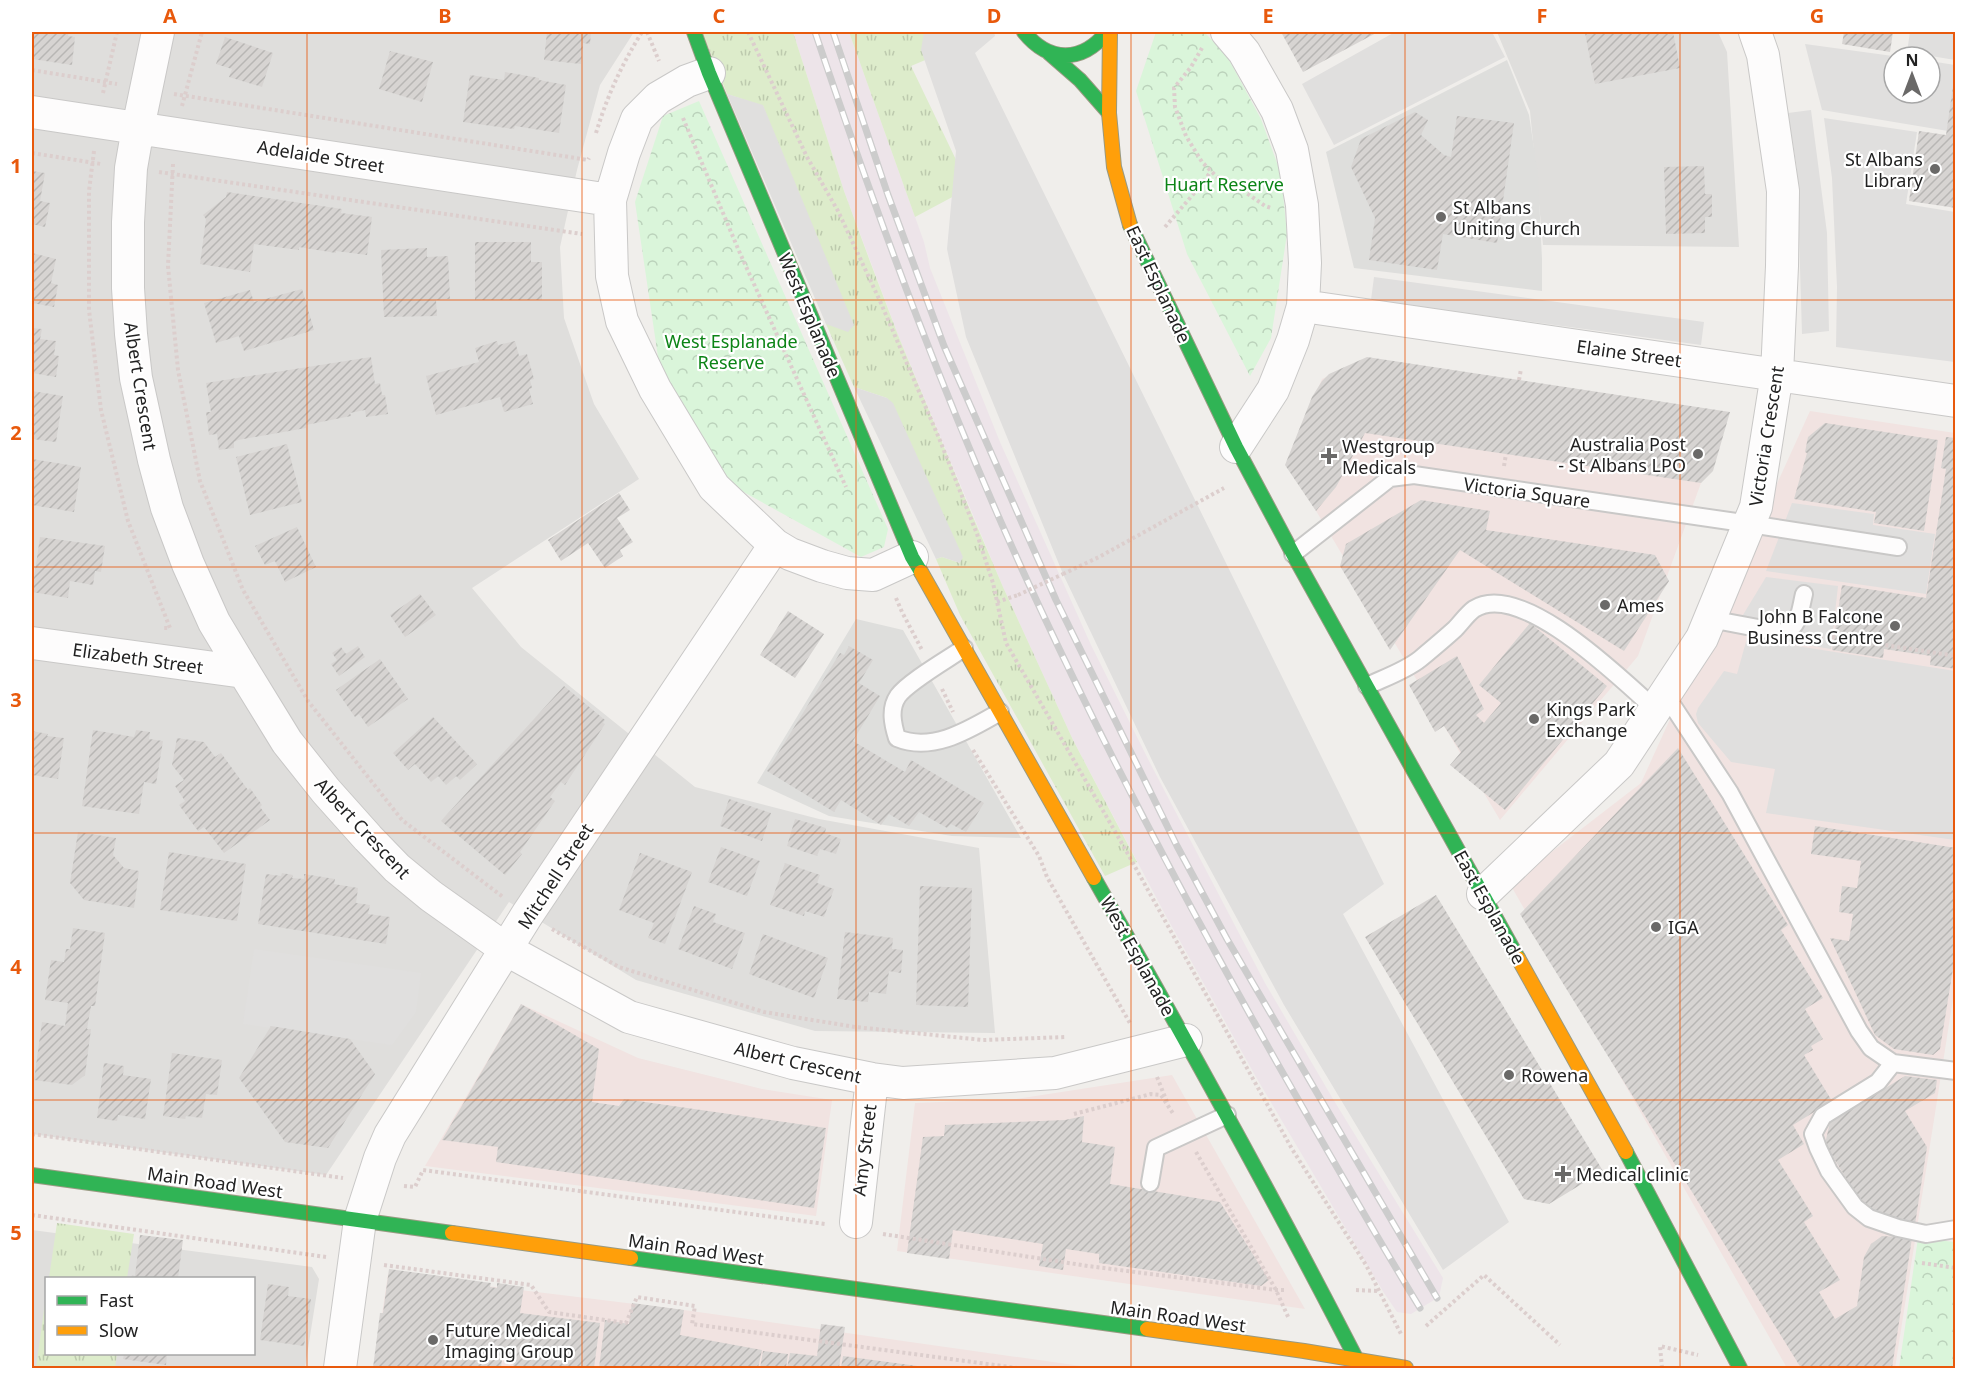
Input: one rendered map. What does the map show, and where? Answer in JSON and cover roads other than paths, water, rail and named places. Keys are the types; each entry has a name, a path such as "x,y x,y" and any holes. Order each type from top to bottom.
{"street":[{"name":"Albert Crescent","path":"158,32 131,168 128,288 131,334 143,416 167,508 188,564 214,622 287,742 368,838 397,868 422,889 507,950 629,1017 794,1063 903,1083 1055,1073 1186,1040"},
{"name":"West Esplanade","path":"694,32 709,73 912,557 1186,1040 1293,1235 1359,1364"},
{"path":"1024,32 1037,47 1063,56 1092,49 1109,32"},
{"name":"East Esplanade","path":"1109,32 1109,113 1114,167 1132,230 1142,252 1243,460 1293,554 1634,1166 1740,1368"},
{"name":"Victoria Crescent","path":"1483,894 1618,764 1702,638 1756,507 1777,374 1783,191 1762,55 1755,32"},
{"path":"1216,37 1244,52 1277,110 1292,150 1302,214 1305,262 1303,306 1293,340 1243,460"},
{"path":"1049,53 1080,80 1109,113"},
{"path":"709,73 687,81 658,98 637,119 610,200 612,276 622,321 654,389 714,487 775,545 790,554 847,573 873,575 912,557"},
{"name":"Adelaide Street","path":"32,112 610,200"},
{"name":"Elaine Street","path":"1303,306 1956,401"},
{"name":"Mitchell Street","path":"340,1368 360,1220 390,1135 528,915 775,545"},
{"name":"Elizabeth Street","path":"32,643 244,672"},
{"name":"Amy Street","path":"854,1226 872,1079"},
{"name":"Main Road West","path":"32,1174 1359,1364 1406,1368"}],"lane":[{"name":"Victoria Square","path":"1293,554 1390,478 1414,476 1898,547"},
{"path":"1710,619 1784,633 1797,623 1804,594"},
{"path":"1367,686 1417,661 1452,632 1474,609 1507,603 1544,618 1660,701 1718,774 1859,1031 1871,1048 1893,1063 1956,1071"},
{"path":"964,648 910,685 898,697 892,716 897,738 922,742 945,740 963,733 1000,712"},
{"path":"1893,1063 1878,1082 1823,1116 1814,1134 1818,1148 1829,1171 1855,1207 1869,1218 1926,1234 1956,1229"},
{"path":"1150,1183 1156,1148 1227,1115"}],"railway":[{"path":"815,32 919,323 977,467 1040,608 1157,844 1284,1075 1420,1308"},
{"path":"833,32 888,195 944,346 1056,600 1177,846 1227,939 1437,1298"}],"place":[{"name":"St Albans Library","path":"1935,169"},
{"name":"St Albans Uniting Church","path":"1441,217"},
{"name":"Australia Post - St Albans LPO","path":"1698,454"},
{"name":"Westgroup Medicals","path":"1329,456"},
{"name":"Ames","path":"1605,605"},
{"name":"John B Falcone Business Centre","path":"1895,626"},
{"name":"Kings Park Exchange","path":"1534,719"},
{"name":"IGA","path":"1656,927"},
{"name":"Rowena","path":"1509,1075"},
{"name":"Medical clinic","path":"1563,1174"},
{"name":"Future Medical Imaging Group","path":"433,1340"}],"park label":[{"name":"Huart Reserve","path":"1224,184"},
{"name":"West Esplanade Reserve","path":"731,351"}]}
